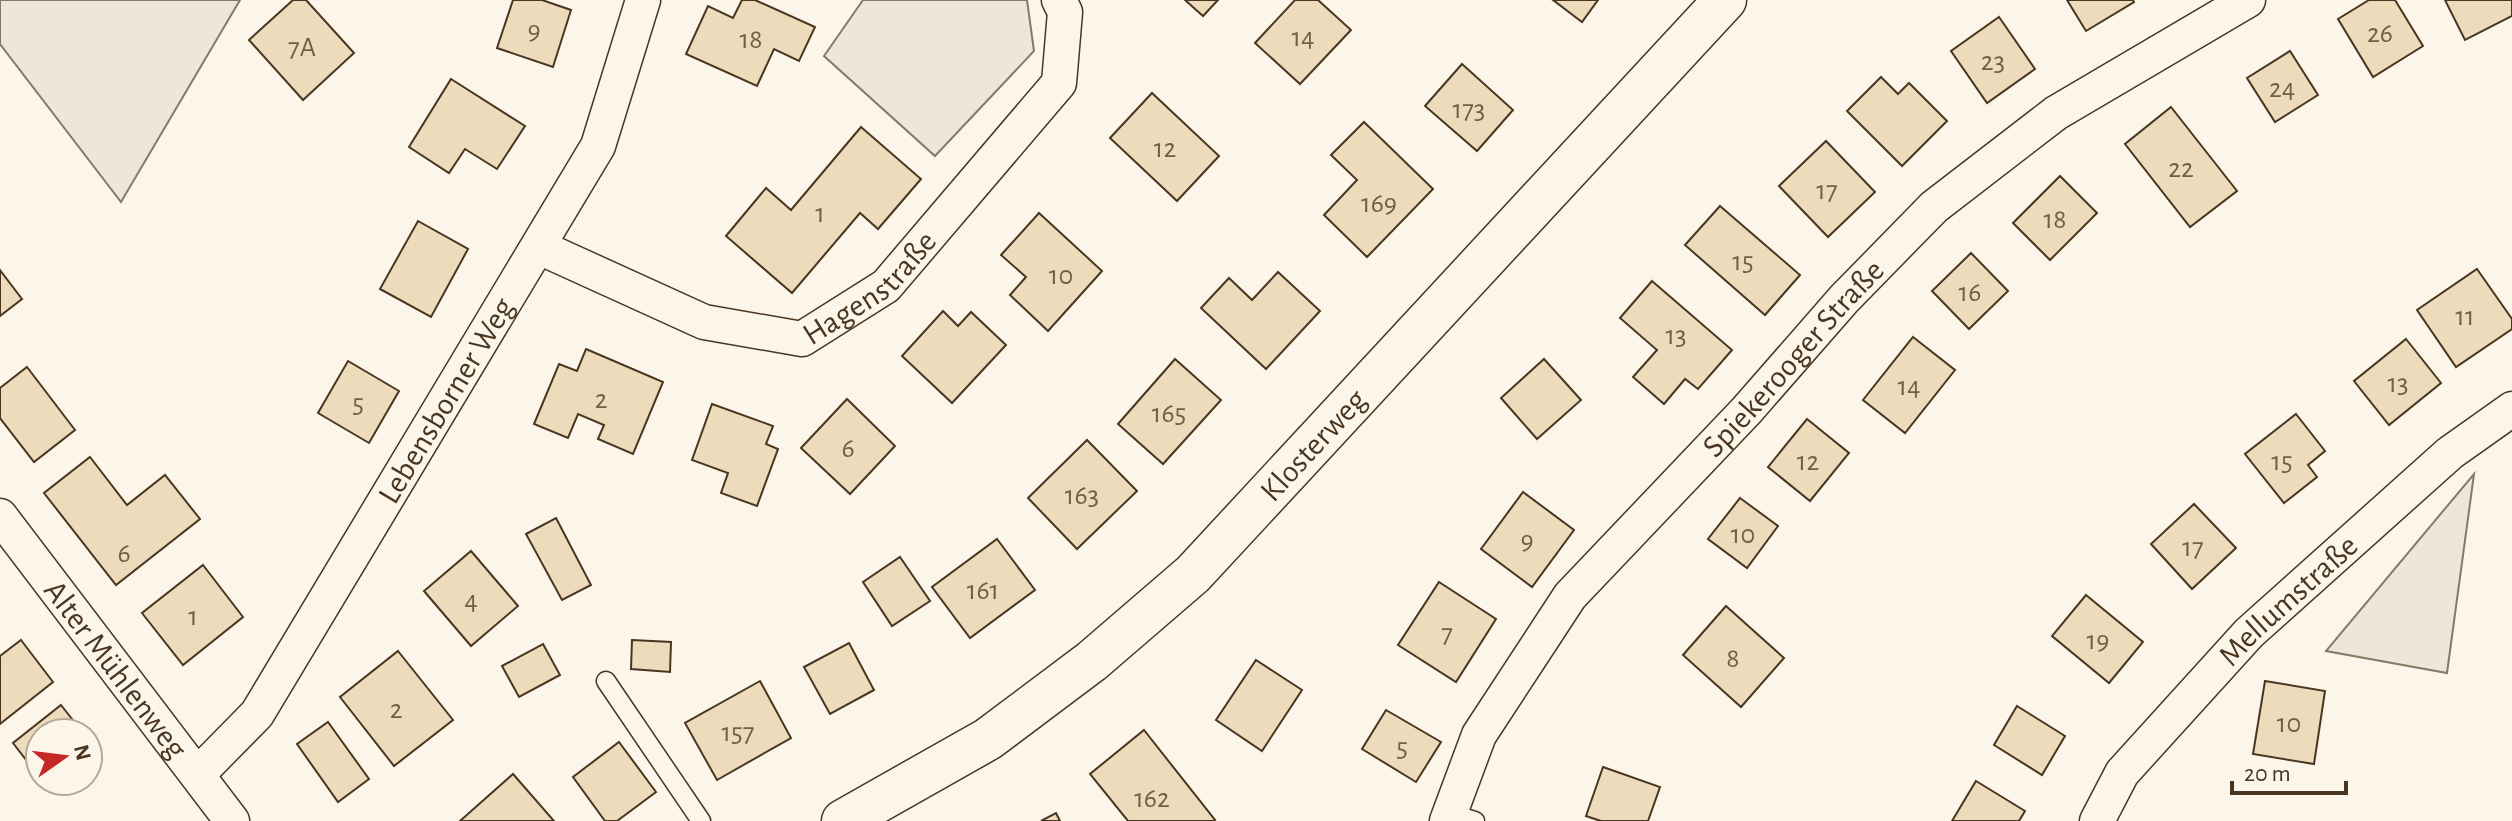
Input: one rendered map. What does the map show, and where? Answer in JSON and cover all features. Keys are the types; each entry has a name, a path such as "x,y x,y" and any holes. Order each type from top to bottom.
{"street":[{"name":"Lebensborner Weg","path":"198,774 257,714 598,146 643,0"},
{"name":"Hagenstraße","path":"539,247 704,322 802,339 886,286 1059,83 1065,12 1059,0"},
{"name":"Klosterweg","path":"843,821 988,739 1092,661 1193,574 1725,0"},
{"name":"Spiekerooger Straße","path":"1457,818 1479,735 1570,596 1747,410 1844,299 1934,207 2056,113 2248,0"},
{"name":"Mellumstraße","path":"2097,821 2122,773 2249,633 2450,453 2512,409"},
{"name":"Alter Mühlenweg","path":"0,516 232,821"}],"lane":[{"path":"606,681 701,821"}],"shaded area":[{"path":"0,0 240,0 121,202 0,44"},
{"path":"863,0 1027,0 1034,51 935,156 824,56"},
{"path":"2474,474 2447,673 2326,651"}],"building":[{"path":"293,0 306,0 354,53 303,100 249,40"},
{"path":"513,0 542,0 571,10 553,67 497,48"},
{"path":"742,0 755,0 815,27 799,61 774,49 757,86 686,54 708,6 733,18"},
{"path":"1185,0 1218,0 1203,16"},
{"path":"1295,0 1318,0 1351,30 1300,84 1255,43"},
{"path":"1553,0 1598,0 1582,22"},
{"path":"2067,0 2133,0 2134,2 2086,31"},
{"path":"2369,0 2395,0 2423,46 2373,77 2338,19"},
{"path":"2445,0 2512,0 2512,16 2465,40"},
{"path":"1999,17 2035,69 1987,103 1951,51"},
{"path":"2290,51 2318,95 2275,122 2247,78"},
{"path":"1462,64 1513,110 1477,151 1425,106"},
{"path":"1881,77 1898,94 1909,83 1947,121 1902,166 1847,111"},
{"path":"451,79 525,126 497,169 465,149 449,173 409,147"},
{"path":"1152,93 1219,156 1177,201 1110,138"},
{"path":"2171,107 2237,191 2190,227 2125,144"},
{"path":"1364,122 1433,189 1367,257 1324,215 1357,180 1331,155"},
{"path":"861,127 921,179 878,229 860,213 792,293 726,236 766,188 791,210"},
{"path":"1826,141 1875,192 1828,237 1779,186"},
{"path":"2060,176 2097,213 2050,260 2013,223"},
{"path":"1720,206 1800,275 1765,315 1685,245"},
{"path":"1039,213 1102,271 1048,331 1010,295 1026,277 1001,255"},
{"path":"418,221 468,249 431,317 380,289"},
{"path":"1971,253 2008,291 1969,329 1932,291"},
{"path":"2477,269 2512,319 2512,329 2456,367 2417,310"},
{"path":"0,270 22,299 0,316"},
{"path":"1278,272 1320,311 1266,369 1201,308 1229,278 1252,300"},
{"path":"1652,281 1732,350 1698,389 1685,379 1664,404 1633,377 1657,350 1620,318"},
{"path":"943,311 958,326 971,312 1006,345 952,403 902,356"},
{"path":"1913,337 1955,370 1905,433 1863,400"},
{"path":"2406,339 2441,383 2389,425 2354,381"},
{"path":"586,349 663,382 633,454 598,439 604,425 578,414 568,438 534,424 559,364 577,371"},
{"path":"1175,359 1221,400 1163,464 1118,424"},
{"path":"1544,359 1581,400 1537,439 1501,398"},
{"path":"348,361 399,391 369,443 318,413"},
{"path":"27,367 75,430 34,462 0,418 0,388"},
{"path":"847,399 895,446 850,494 801,448"},
{"path":"712,404 773,426 766,444 778,449 757,506 721,493 728,473 692,460"},
{"path":"2296,414 2325,451 2308,465 2317,477 2284,503 2245,454"},
{"path":"1807,419 1849,453 1810,501 1768,467"},
{"path":"1087,440 1137,491 1077,549 1028,498"},
{"path":"90,457 127,505 165,475 200,519 116,585 44,493"},
{"path":"1523,492 1574,530 1532,587 1481,549"},
{"path":"1740,498 1778,526 1747,568 1708,539"},
{"path":"2194,504 2236,548 2192,589 2151,544"},
{"path":"556,518 591,585 562,600 526,534"},
{"path":"997,539 1035,590 970,638 932,587"},
{"path":"471,551 518,606 471,646 424,591"},
{"path":"900,557 930,601 892,626 863,582"},
{"path":"203,565 243,617 183,665 142,613"},
{"path":"1439,582 1496,619 1456,682 1398,645"},
{"path":"2086,595 2143,642 2109,683 2052,636"},
{"path":"1726,606 1784,658 1741,707 1683,655"},
{"path":"21,640 53,682 0,724 0,656"},
{"path":"632,640 671,642 670,672 631,669"},
{"path":"849,643 874,690 830,714 804,667"},
{"path":"543,644 560,675 519,697 502,666"},
{"path":"398,651 453,720 394,766 340,697"},
{"path":"1256,660 1302,690 1262,751 1216,720"},
{"path":"760,681 791,738 717,780 685,723"},
{"path":"2265,681 2325,691 2314,764 2253,754"},
{"path":"61,705 70,717 46,717"},
{"path":"2017,706 2065,736 2042,775 1994,745"},
{"path":"1386,710 1441,742 1416,782 1362,749"},
{"path":"328,722 369,779 338,802 297,744"},
{"path":"1144,730 1215,820 1128,821 1090,774"},
{"path":"24,734 24,757 13,743"},
{"path":"619,742 656,792 617,821 605,821 573,777"},
{"path":"1603,767 1660,787 1648,821 1601,821 1586,816"},
{"path":"513,774 554,821 460,821"},
{"path":"1976,781 2025,811 2019,821 1952,821"},
{"path":"1056,813 1060,821 1041,821"}]}
